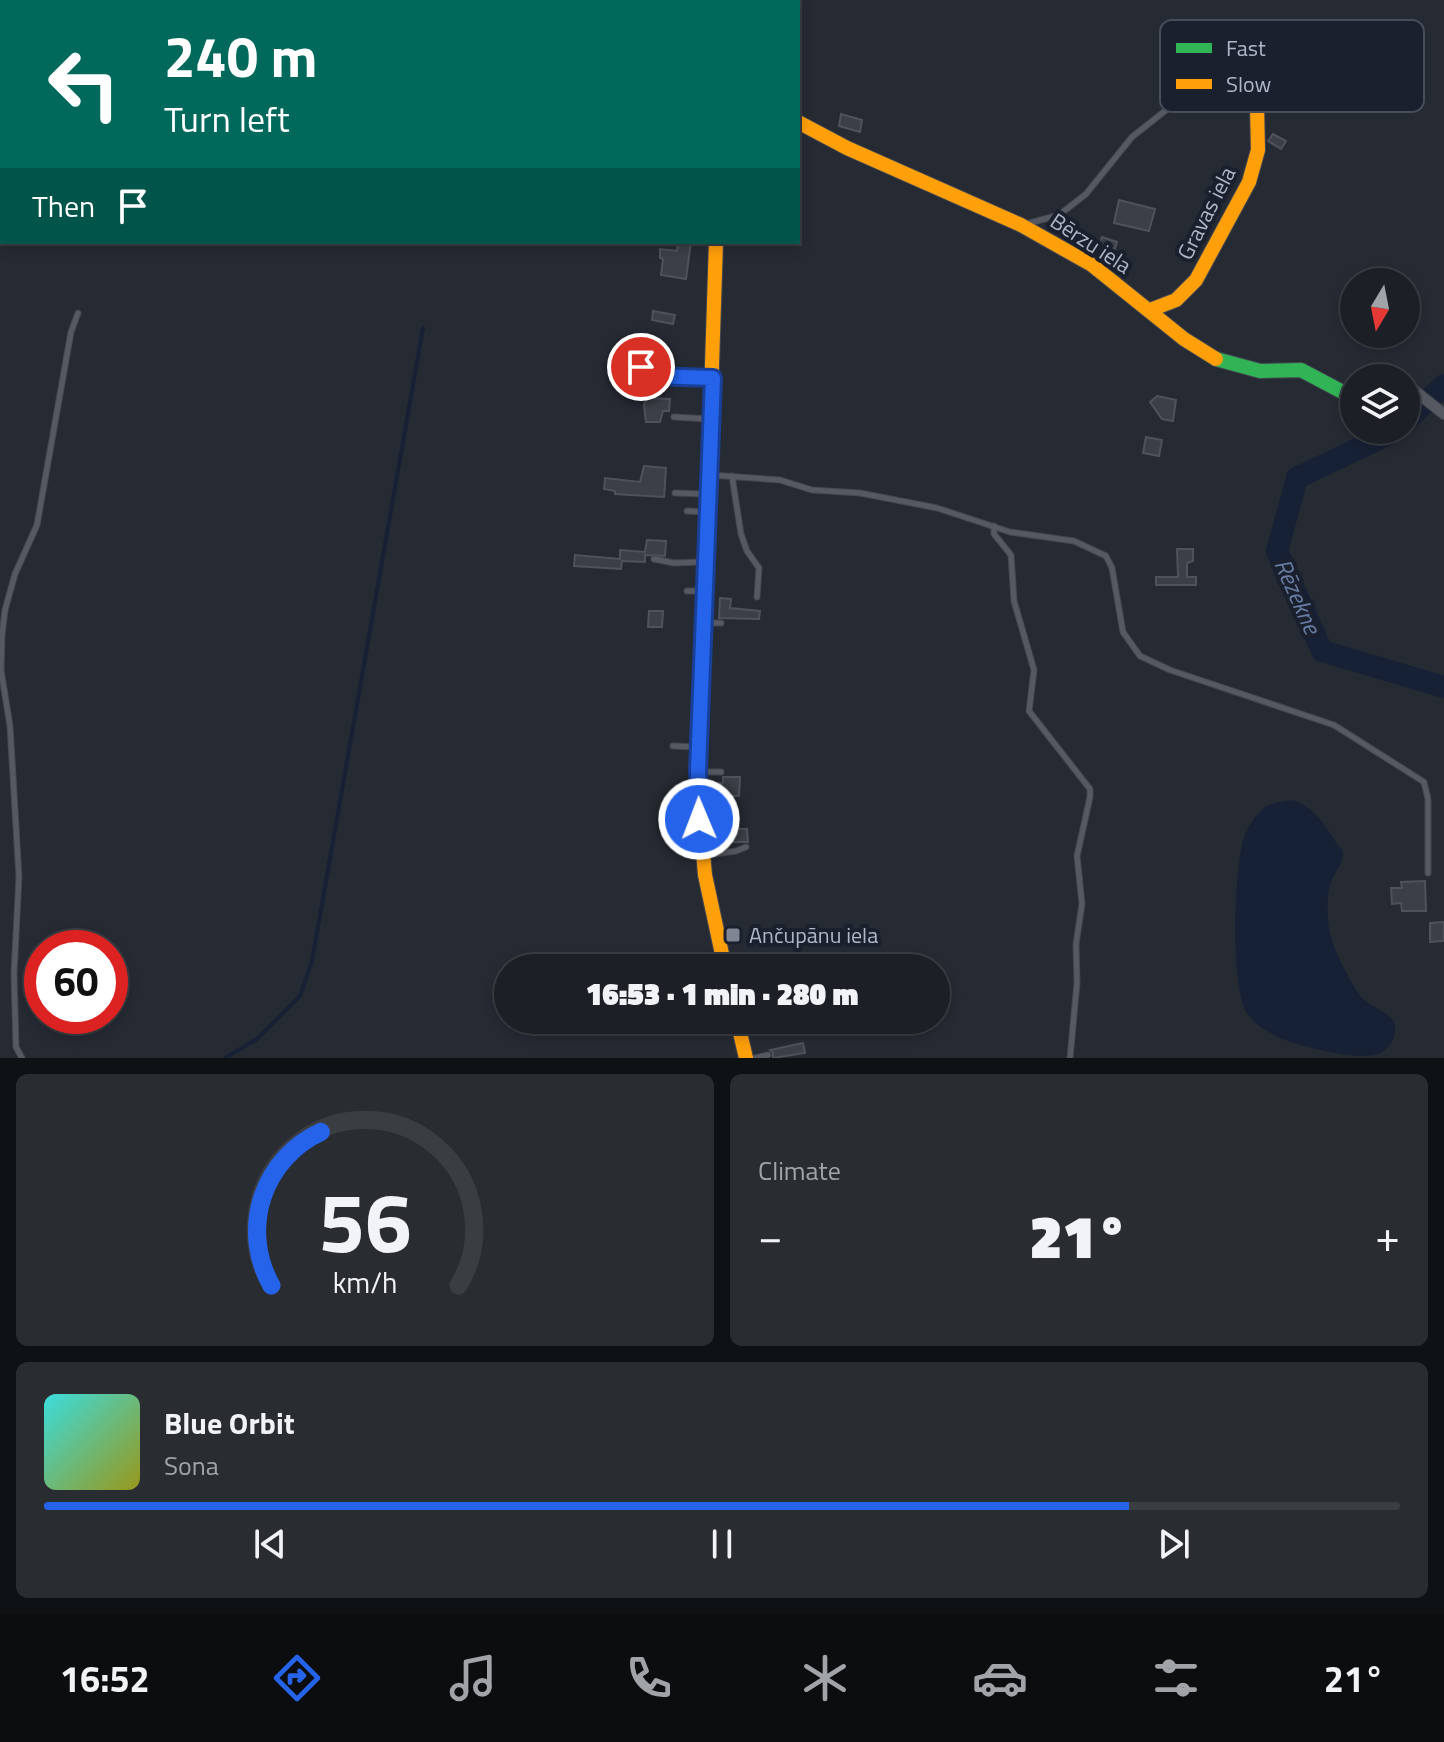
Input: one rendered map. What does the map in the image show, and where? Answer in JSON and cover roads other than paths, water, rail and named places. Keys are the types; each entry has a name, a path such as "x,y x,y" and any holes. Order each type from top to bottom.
{"street":[{"name":"Gravas iela","path":"1150,310 1176,300 1196,280 1249,182 1258,150 1257,112"},
{"name":"Bērzu iela","path":"800,123 847,148 1021,225 1092,265 1184,339 1220,361 1260,371 1301,370 1340,391"},
{"path":"716,244 710,307 713,378 698,772 702,855 722,954"},
{"path":"1420,395 1442,412"},
{"path":"740,1034 746,1058"}],"lane":[{"path":"1021,225 1059,215 1086,194 1132,137 1164,112"},
{"path":"22,1058 16,1047 14,973 19,877 10,726 1,670 2,635 15,574 37,525 71,332 78,313"},
{"path":"643,337 641,367 650,376 713,378"},
{"path":"674,417 711,419"},
{"path":"709,474 780,480 812,490 860,493 937,508 1010,532 1074,541 1106,556 1112,568 1123,632 1140,656 1170,670 1334,725 1424,782 1428,799 1428,873"},
{"path":"732,476 741,534 747,551 759,568 757,597"},
{"path":"675,493 708,495"},
{"path":"687,511 707,512"},
{"path":"994,526 994,534 1011,555 1014,601 1034,670 1029,711 1090,789 1077,856 1082,904 1076,944 1077,983 1070,1058"},
{"path":"654,559 674,563 706,562"},
{"path":"687,591 705,591"},
{"path":"704,622 721,623"},
{"path":"673,746 699,747"},
{"path":"698,772 721,772"},
{"path":"702,855 746,847"},
{"path":"755,1058 768,1055"}],"water":[{"path":"1293,800 1318,817 1343,852 1329,891 1329,930 1338,957 1358,993 1394,1022 1392,1042 1379,1054 1338,1054 1284,1040 1256,1023 1243,1003 1238,983 1235,929 1244,837 1254,818 1264,808"}],"waterway":[{"path":"225,1058 257,1039 300,996 312,961 423,328"},
{"name":"Rēzekne","path":"1420,408 1444,385"},
{"name":"Rēzekne","path":"1368,444 1297,478 1277,551 1322,651 1444,687"}],"place":[{"name":"Ančupānu iela","path":"733,935"}]}
